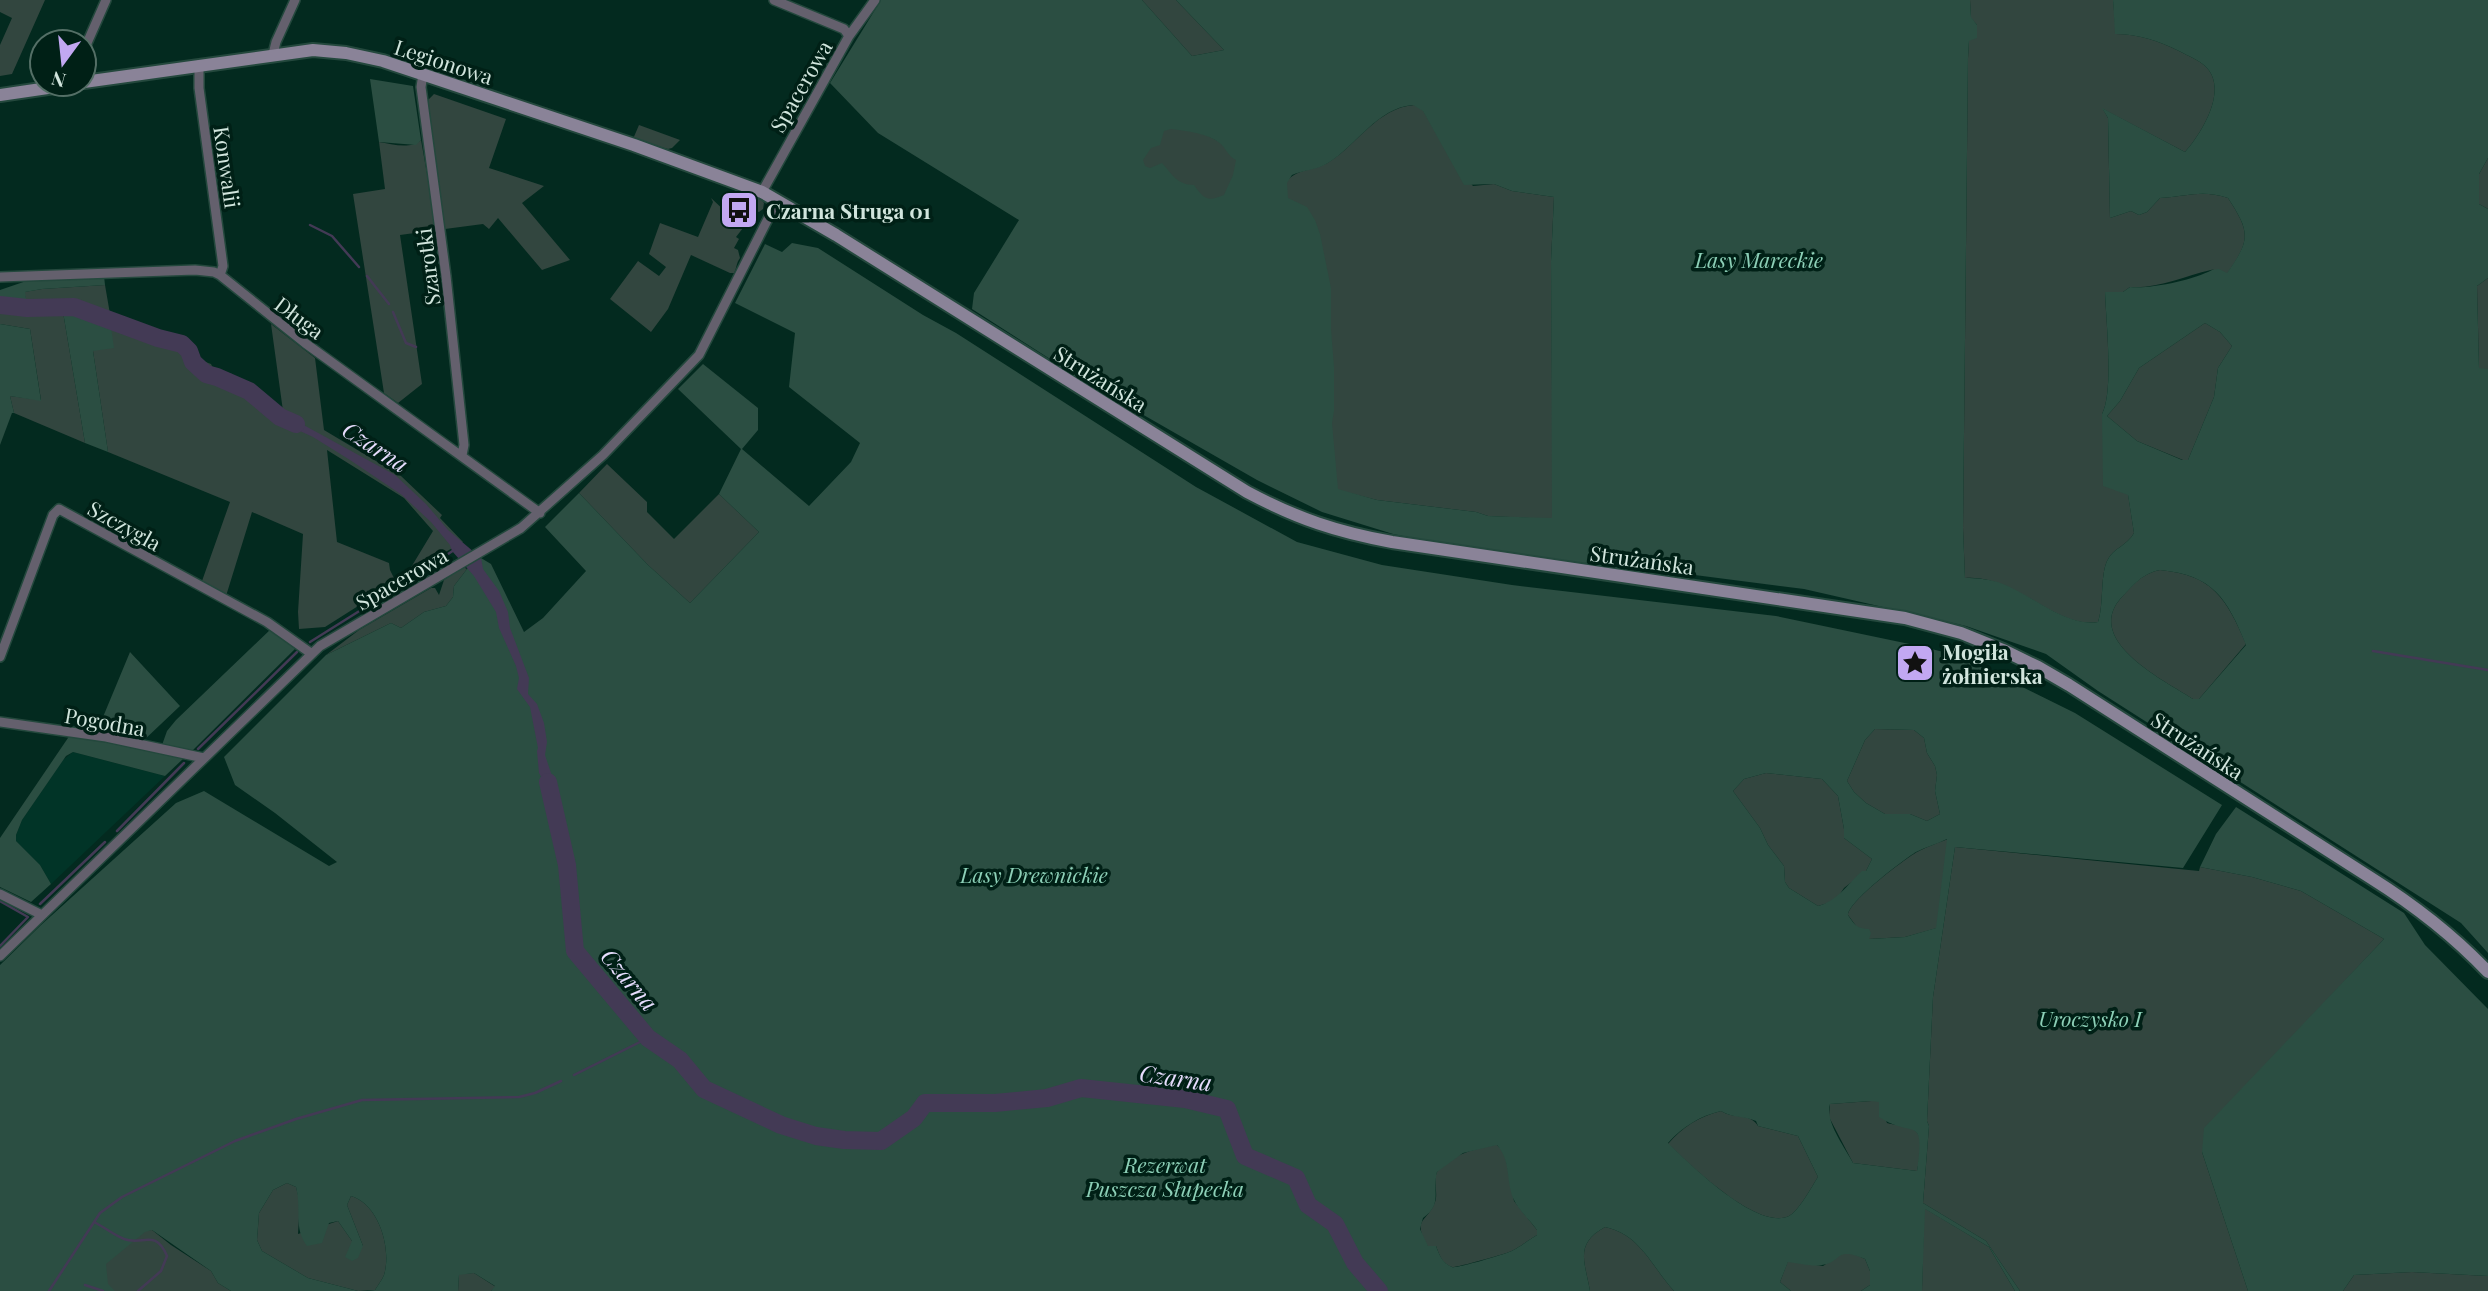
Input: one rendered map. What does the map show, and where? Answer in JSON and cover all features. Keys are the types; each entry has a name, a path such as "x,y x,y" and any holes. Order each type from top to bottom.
{"main road":[{"name":"Legionowa","path":"98,80 273,54 313,50 346,53 383,61 634,145 762,192 778,201"},
{"path":"0,95 28,91"},
{"name":"Strużańska","path":"778,201 1247,492 1284,512 1313,523 1345,533 1392,542 1905,618 1961,634 2003,650 2069,685 2408,902 2456,941 2488,972"}],"street":[{"path":"94,28 106,0"},
{"path":"273,54 295,0"},
{"path":"775,0 807,8 844,29 849,36"},
{"name":"Spacerowa","path":"762,192 849,36 875,0"},
{"name":"Konwalii","path":"199,65 199,88 223,266 220,275"},
{"name":"Szarotki","path":"423,74 421,87 463,432 464,448 461,455"},
{"name":"Spacerowa","path":"0,956 320,646 521,528 603,455 699,355 778,201"},
{"path":"0,277 195,270 220,275"},
{"name":"Długa","path":"220,275 305,343 540,513"},
{"name":"Szczygla","path":"0,657 53,515 59,509 267,622 312,654"},
{"name":"Pogodna","path":"0,722 106,737 204,758"},
{"path":"0,894 43,915"}],"shaded area":[{"path":"278,411 395,475 426,504 448,530 481,558 483,569 499,591 508,612 510,628 529,678 528,694 537,704 544,723 547,742 545,755 552,776 555,803 548,801 547,787 539,773 538,748 530,707 517,689 519,678 516,666 499,628 496,612 474,576 431,522 402,495 313,437 276,420"},
{"path":"73,752 165,776 51,884 40,865 16,841 16,835 22,820 63,760"}],"green space":[{"path":"0,0 45,0 33,28 28,28 28,38 12,74 0,76 0,45 12,18 0,12"},
{"name":"Lasy Mareckie","path":"881,0 1142,0 1192,56 1224,50 1176,0 1970,0 1971,17 1977,25 1977,38 1969,41 1968,58 1963,528 1965,578 1998,582 2074,620 2098,622 2107,561 2134,533 2128,495 2103,486 2102,414 2108,389 2105,292 2123,292 2130,287 2172,283 2212,270 2219,269 2227,273 2240,252 2245,236 2240,219 2228,198 2218,195 2194,194 2160,198 2147,212 2139,215 2131,211 2110,218 2108,118 2102,108 2185,152 2205,124 2215,88 2213,77 2207,68 2194,58 2156,41 2115,34 2113,0 2488,0 2488,158 2479,174 2479,204 2488,209 2488,278 2477,286 2479,368 2488,369 2488,953 2461,923 2098,691 2046,654 1966,626 1804,589 1594,562 1557,566 1393,534 1322,512 1257,480 1086,382 972,309 974,293 1019,220 878,133 830,83","holes":["1413,105 1423,111 1464,185 1494,184 1512,191 1554,197 1551,261 1552,518 1488,516 1476,512 1377,500 1338,489 1332,423 1334,367 1331,288 1315,220 1307,207 1288,198 1287,183 1292,175 1328,163 1378,120 1400,108","1171,129 1197,133 1221,144 1236,160 1224,195 1206,198 1194,185 1175,178 1162,163 1150,168 1145,166 1143,160 1151,148 1160,145 1164,131","2205,323 2220,332 2232,346 2218,368 2214,397 2188,460 2137,441 2107,416 2120,401 2139,368","2160,570 2178,573 2205,584 2224,602 2246,645 2199,699 2193,699 2165,682 2132,658 2112,629 2112,614 2121,598 2148,574"]},
{"path":"1142,0 1176,0 1224,50 1192,56"},
{"path":"1970,0 2113,0 2116,34 2132,35 2172,47 2204,65 2213,77 2215,88 2210,112 2205,124 2185,152 2103,109 2108,118 2110,218 2131,211 2139,215 2147,212 2160,198 2194,194 2218,195 2228,198 2241,219 2245,236 2244,244 2227,274 2211,270 2161,284 2130,287 2123,292 2105,292 2108,389 2102,414 2128,494 2134,533 2107,561 2098,622 2067,618 2001,584 1965,578 1963,528 1968,58 1969,40 1977,37 1977,25 1971,18"},
{"path":"370,79 413,86 421,140 416,145 379,142"},
{"path":"434,94 506,119 489,168 544,186 522,203 570,260 542,270 498,218 489,229 483,224 445,229 428,100"},
{"path":"1414,105 1423,110 1455,166 1473,186 1494,184 1512,191 1554,197 1551,261 1553,519 1488,516 1476,512 1377,500 1338,490 1100,125 1190,126 1289,179 1297,173 1329,162 1389,113"},
{"path":"639,125 680,140 668,149 633,139"},
{"path":"421,140 437,230 400,235 422,384 398,403 384,393 353,194 385,189 379,142 406,146"},
{"path":"2488,158 2488,209 2479,204 2479,174"},
{"path":"732,187 761,199 764,203 763,209 759,212 753,210"},
{"path":"711,198 743,228 736,237 739,239 734,248 738,250 740,258 735,271 730,273 691,255 668,309 651,332 610,299 638,261 659,276 666,267 649,254 660,223 698,237 713,202"},
{"name":"Lasy Drewnickie","path":"792,243 818,248 1196,487 1297,542 1382,565 1512,585 1776,616 1960,656 2075,713 2222,805 2183,868 1955,847 1933,997 1927,1121 1929,1126 1923,1203 1986,1241 2020,1291 2015,1291 1989,1247 1925,1209 1922,1291 1861,1291 1870,1285 1870,1271 1865,1259 1843,1254 1822,1265 1788,1262 1780,1282 1791,1291 1674,1291 1636,1244 1617,1231 1605,1227 1595,1233 1585,1247 1584,1262 1590,1291 491,1291 495,1286 474,1273 459,1275 458,1291 367,1291 375,1290 384,1275 386,1264 381,1229 369,1208 351,1196 347,1205 363,1246 358,1258 352,1261 345,1257 352,1241 338,1221 329,1223 322,1243 307,1246 300,1232 296,1187 287,1183 273,1190 259,1213 257,1240 262,1251 308,1278 358,1291 231,1291 218,1283 211,1271 152,1230 145,1232 106,1264 108,1284 115,1291 0,1291 0,965 176,803 204,791 329,866 337,862 235,785 224,757 326,655 391,623 401,628 424,612 446,606 453,597 454,586 467,569 481,558 491,564 524,632 543,618 586,571 545,527 579,493 648,565 690,603 759,532 719,494 741,449 678,389 703,364 758,408 758,430 742,449 809,506 851,462 860,443 789,387 795,333 735,303 765,244 782,252","holes":["1875,729 1914,730 1924,738 1927,753 1937,775 1935,791 1940,814 1927,821 1910,814 1885,814 1854,792 1847,781 1865,740","1766,773 1822,779 1838,796 1844,838 1872,859 1866,871 1862,871 1836,896 1818,906 1789,888 1785,882 1784,866 1733,791 1744,779","1947,839 1936,928 1905,937 1869,939 1869,929 1854,923 1848,915 1850,909 1866,891 1916,852","1879,1102 1879,1117 1918,1134 1917,1171 1853,1163 1833,1126 1830,1104","1721,1111 1756,1121 1758,1126 1798,1136 1818,1177 1793,1213 1776,1218 1742,1205 1668,1143 1685,1127","1497,1145 1504,1157 1513,1198 1537,1230 1537,1235 1505,1254 1452,1267 1441,1258 1436,1246 1428,1246 1420,1229 1423,1218 1435,1203 1437,1172 1463,1153"]},
{"path":"104,276 105,285 25,292 27,304 6,304 0,301 0,290 38,277"},
{"path":"2488,278 2488,369 2479,369 2477,286"},
{"path":"105,285 110,314 191,345 203,361 211,364 213,368 232,374 235,379 283,411 271,324 315,358 324,430 401,476 442,515 440,518 463,542 407,574 433,531 404,498 327,450 337,542 389,563 396,582 325,627 299,629 303,534 252,512 226,596 202,581 230,502 108,452 93,351 110,327 63,312 85,443 14,413 10,396 41,400 30,329 0,324 0,301 6,304 27,303 24,292"},
{"path":"63,312 88,316 111,327 114,348 93,351 108,452 85,443"},
{"path":"2205,323 2220,332 2232,346 2218,368 2214,397 2188,460 2183,460 2137,441 2107,416 2120,401 2139,368"},
{"path":"0,324 30,329 41,401 10,396 14,413 0,445"},
{"path":"607,464 647,502 647,512 674,539 719,494 759,532 690,603 648,565 579,493"},
{"path":"463,567 467,569 454,586 453,597 446,606 424,612 401,628 391,623 326,655 359,630 431,588 435,588 439,595 444,580"},
{"path":"2160,570 2193,577 2205,583 2224,602 2246,644 2199,699 2193,699 2165,682 2132,658 2112,629 2112,614 2121,598 2142,577"},
{"path":"272,628 296,648 192,751 162,745 167,731 176,720"},
{"path":"130,652 180,706 142,742 124,733 98,729"},
{"path":"1875,729 1914,730 1924,738 1927,753 1937,775 1935,791 1940,814 1927,821 1910,814 1885,814 1854,792 1847,781 1865,740"},
{"path":"70,735 184,758 165,776 73,752 66,756 22,820 16,835 16,841 40,865 51,884 31,902 0,887 0,838"},
{"path":"1766,773 1822,779 1838,796 1844,838 1872,859 1866,871 1828,903 1818,906 1789,888 1785,882 1784,866 1733,791 1744,779"},
{"path":"2236,807 2404,913 2425,945 2488,1009 2488,1276 2412,1272 2354,1275 2343,1291 2248,1291 2202,1152 2204,1128 2384,939 2301,891 2252,877 2200,867 2216,834"},
{"path":"1948,839 1937,928 1905,937 1869,939 1848,915 1850,909 1866,891 1900,863 1921,850"},
{"name":"Uroczysko I","path":"1955,847 2199,871 2200,867 2252,877 2301,891 2384,939 2281,1049 2202,1152 2248,1291 2020,1291 1986,1241 1923,1203 1929,1126 1927,1121 1933,997"},
{"path":"1879,1101 1887,1123 1911,1128 1919,1136 1921,1147 1917,1171 1853,1163 1829,1117 1830,1104"},
{"path":"1721,1111 1751,1119 1758,1126 1798,1136 1818,1177 1801,1204 1789,1216 1776,1218 1742,1205 1708,1180 1668,1144 1692,1123"},
{"path":"1494,1145 1504,1152 1514,1201 1537,1230 1537,1235 1509,1252 1461,1266 1449,1266 1443,1261 1436,1246 1428,1247 1421,1231 1422,1221 1436,1199 1436,1175 1452,1158"},
{"path":"287,1183 296,1187 300,1203 298,1234 338,1221 352,1241 363,1246 347,1205 351,1196 369,1208 381,1229 386,1253 384,1275 375,1290 358,1291 308,1278 262,1251 257,1240 259,1213 273,1190"},
{"path":"1924,1208 1989,1247 2015,1291 1922,1291"},
{"path":"1605,1227 1617,1231 1636,1244 1674,1291 1590,1291 1584,1262 1585,1247 1595,1233"},
{"path":"152,1230 211,1271 218,1283 231,1291 0,1291 0,1242"},
{"path":"1852,1253 1865,1259 1870,1271 1870,1285 1861,1291 1791,1291 1780,1282 1788,1261 1823,1266 1841,1254"},
{"path":"2412,1272 2488,1276 2488,1291 2343,1291 2354,1275"},
{"path":"474,1273 496,1287 491,1291 458,1291 459,1274"}],"waterway":[{"path":"310,225 332,236 359,267"},
{"path":"367,276 389,304"},
{"name":"Czarna","path":"0,305 27,308 74,307 158,338 182,344 189,351 193,362 206,374 249,391 280,417 296,424"},
{"path":"393,312 406,343 416,347"},
{"path":"411,579 454,550"},
{"path":"310,642 404,583"},
{"path":"2373,651 2488,670"},
{"path":"198,749 297,652"},
{"path":"117,831 184,763"},
{"name":"Czarna","path":"548,782 567,865 575,951 648,1038 680,1060 704,1089 781,1125 816,1136 844,1140 881,1141 914,1118 925,1103 995,1103 1047,1098 1081,1088 1185,1099 1227,1109 1245,1156 1296,1178 1308,1205 1335,1224 1355,1263 1379,1291"},
{"path":"40,904 105,842"},
{"path":"0,901 28,917 0,946"},
{"path":"574,1075 648,1038"},
{"path":"49,1291 100,1213 122,1197 235,1141 296,1119 362,1100 519,1097 561,1081"},
{"path":"94,1222 124,1239 153,1240 162,1248 167,1256 161,1271 138,1291"},
{"path":"85,1285 103,1291"}],"place":[{"name":"Czarna Struga 01","path":"739,210"},
{"name":"Mogiła żołnierska","path":"1915,663"}],"park label":[{"name":"Rezerwat Puszcza Słupecka","path":"1165,1176"}]}
